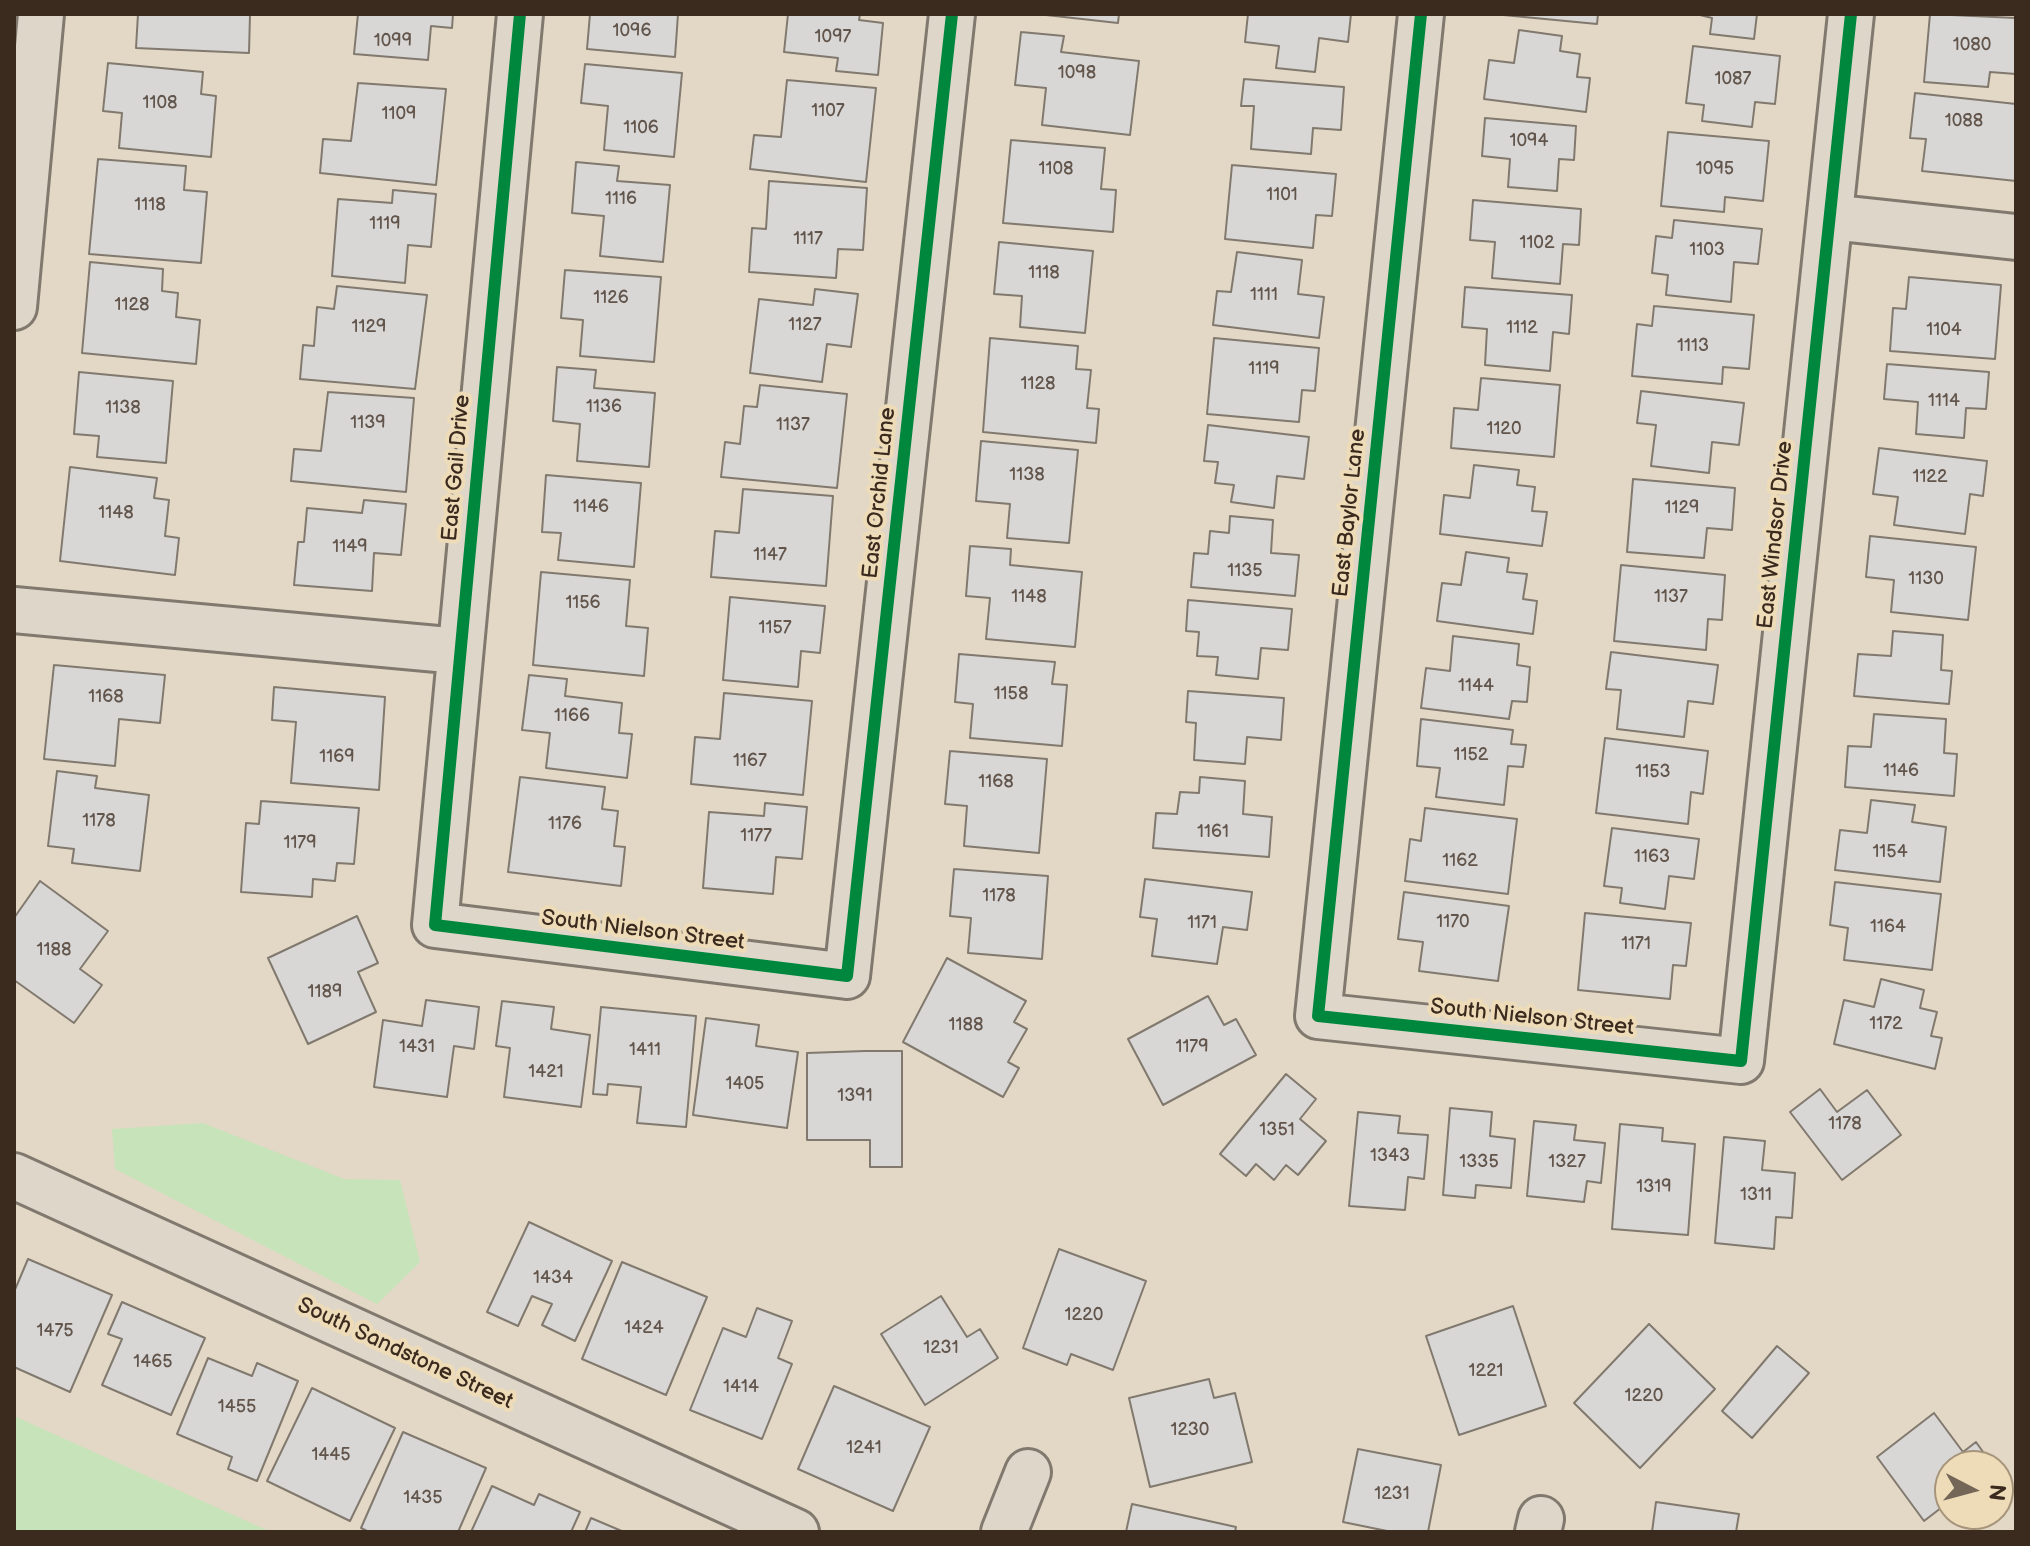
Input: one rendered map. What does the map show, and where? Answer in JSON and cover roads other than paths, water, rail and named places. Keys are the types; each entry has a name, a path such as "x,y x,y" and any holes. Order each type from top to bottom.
{"street":[{"path":"14,307 41,14"},
{"name":"East Gail Drive","path":"435,925 520,14"},
{"name":"East Orchid Lane","path":"847,976 952,14"},
{"name":"East Baylor Lane","path":"1318,1016 1421,14"},
{"name":"East Windsor Drive","path":"1741,1061 1851,14"},
{"path":"1830,217 2016,237"},
{"path":"14,610 459,651"},
{"name":"South Nielson Street","path":"435,925 847,976"},
{"name":"South Nielson Street","path":"1318,1016 1741,1061"},
{"name":"South Sandstone Street","path":"14,1176 796,1532"},
{"path":"1004,1532 1028,1472"}]}
